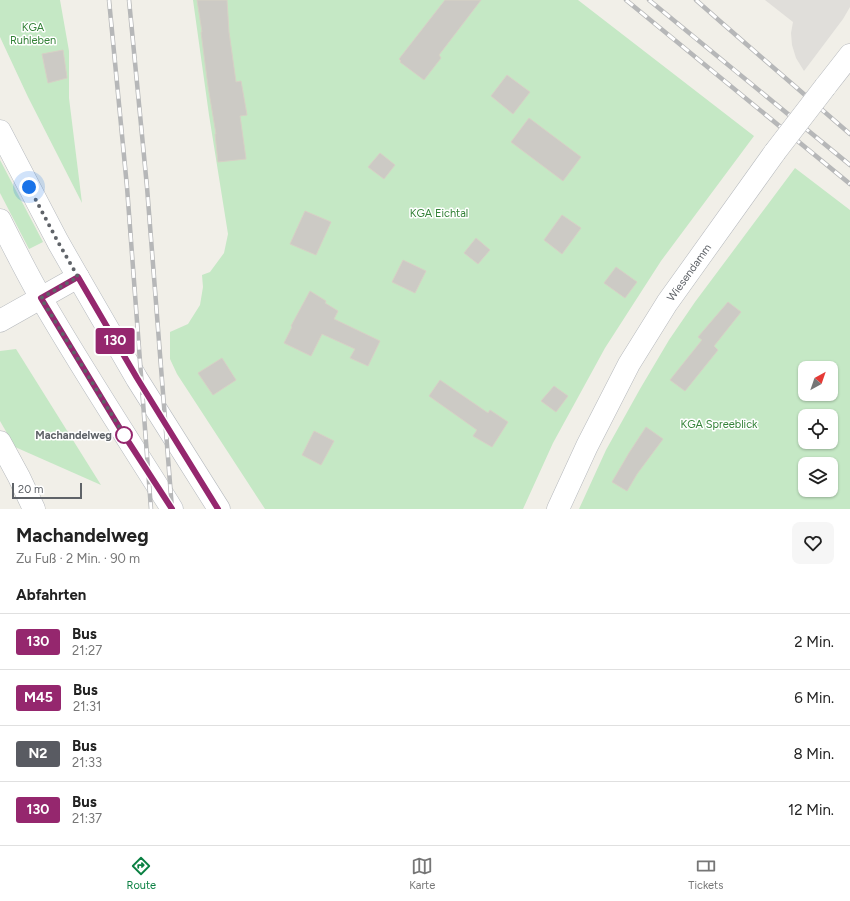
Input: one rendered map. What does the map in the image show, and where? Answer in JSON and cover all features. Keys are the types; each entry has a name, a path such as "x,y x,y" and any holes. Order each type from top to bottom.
{"main road":[{"name":"Wiesendamm","path":"558,509 587,446 629,364 671,297 775,152 850,55"},
{"path":"0,132 78,277 137,378 218,509"},
{"path":"0,220 41,298 124,435 172,509"},
{"path":"0,321 78,277"},
{"path":"0,442 34,509"}],"shaded area":[{"path":"765,0 850,0 850,7 843,19 804,71 796,58 792,45 791,33 793,22"}],"green space":[{"name":"KGA Ruhleben","path":"0,0 60,0 69,51 69,98 82,203 28,97 0,37"},
{"name":"KGA Eichtal","path":"193,0 578,0 754,136 661,261 605,348 553,443 523,509 265,509 177,374 170,359 170,332 188,324 200,305 203,287 202,275 210,272 224,253 228,234"},
{"path":"0,160 43,242 29,249 0,193"},
{"name":"KGA Spreeblick","path":"795,168 850,210 850,509 579,509 606,450 669,340 695,302"},
{"path":"16,349 101,485 15,447 0,421 0,351"}],"building":[{"path":"197,0 227,0 229,32 236,82 241,81 247,115 240,116 246,159 218,162 216,134"},
{"path":"445,0 481,0 439,55 441,58 424,80 400,62 401,61 399,59"},
{"path":"63,50 67,78 48,83 42,54"},
{"path":"507,75 530,92 513,114 491,96"},
{"path":"529,118 581,157 563,181 511,142"},
{"path":"380,153 395,165 384,179 368,167"},
{"path":"305,211 331,222 316,255 290,244"},
{"path":"562,215 581,228 562,254 544,240"},
{"path":"476,238 490,250 478,264 464,253"},
{"path":"403,260 426,271 415,293 392,282"},
{"path":"616,267 637,282 625,298 604,283"},
{"path":"310,291 338,311 334,319 380,341 368,366 350,358 355,349 322,334 311,356 284,343 292,327 291,326"},
{"path":"728,302 741,312 714,346 718,350 685,391 670,380 702,340 698,337"},
{"path":"222,358 236,380 213,395 198,373"},
{"path":"440,380 488,413 490,410 508,422 492,447 473,436 477,430 429,396"},
{"path":"554,386 568,396 556,412 541,401"},
{"path":"646,427 663,439 637,474 627,491 612,482"},
{"path":"314,431 334,441 321,465 302,455"}],"railway":[{"path":"109,0 127,187 151,509"},
{"path":"129,0 147,187 172,509"},
{"path":"626,0 850,184"},
{"path":"649,0 850,165"},
{"path":"696,0 850,134"}],"bus line":[{"name":"130","path":"172,509 124,435 41,298 78,277 137,378 218,509"}],"place":[{"name":"Machandelweg","path":"124,435"}],"route":[{"path":"29,187 78,277 41,298 124,435"}]}
